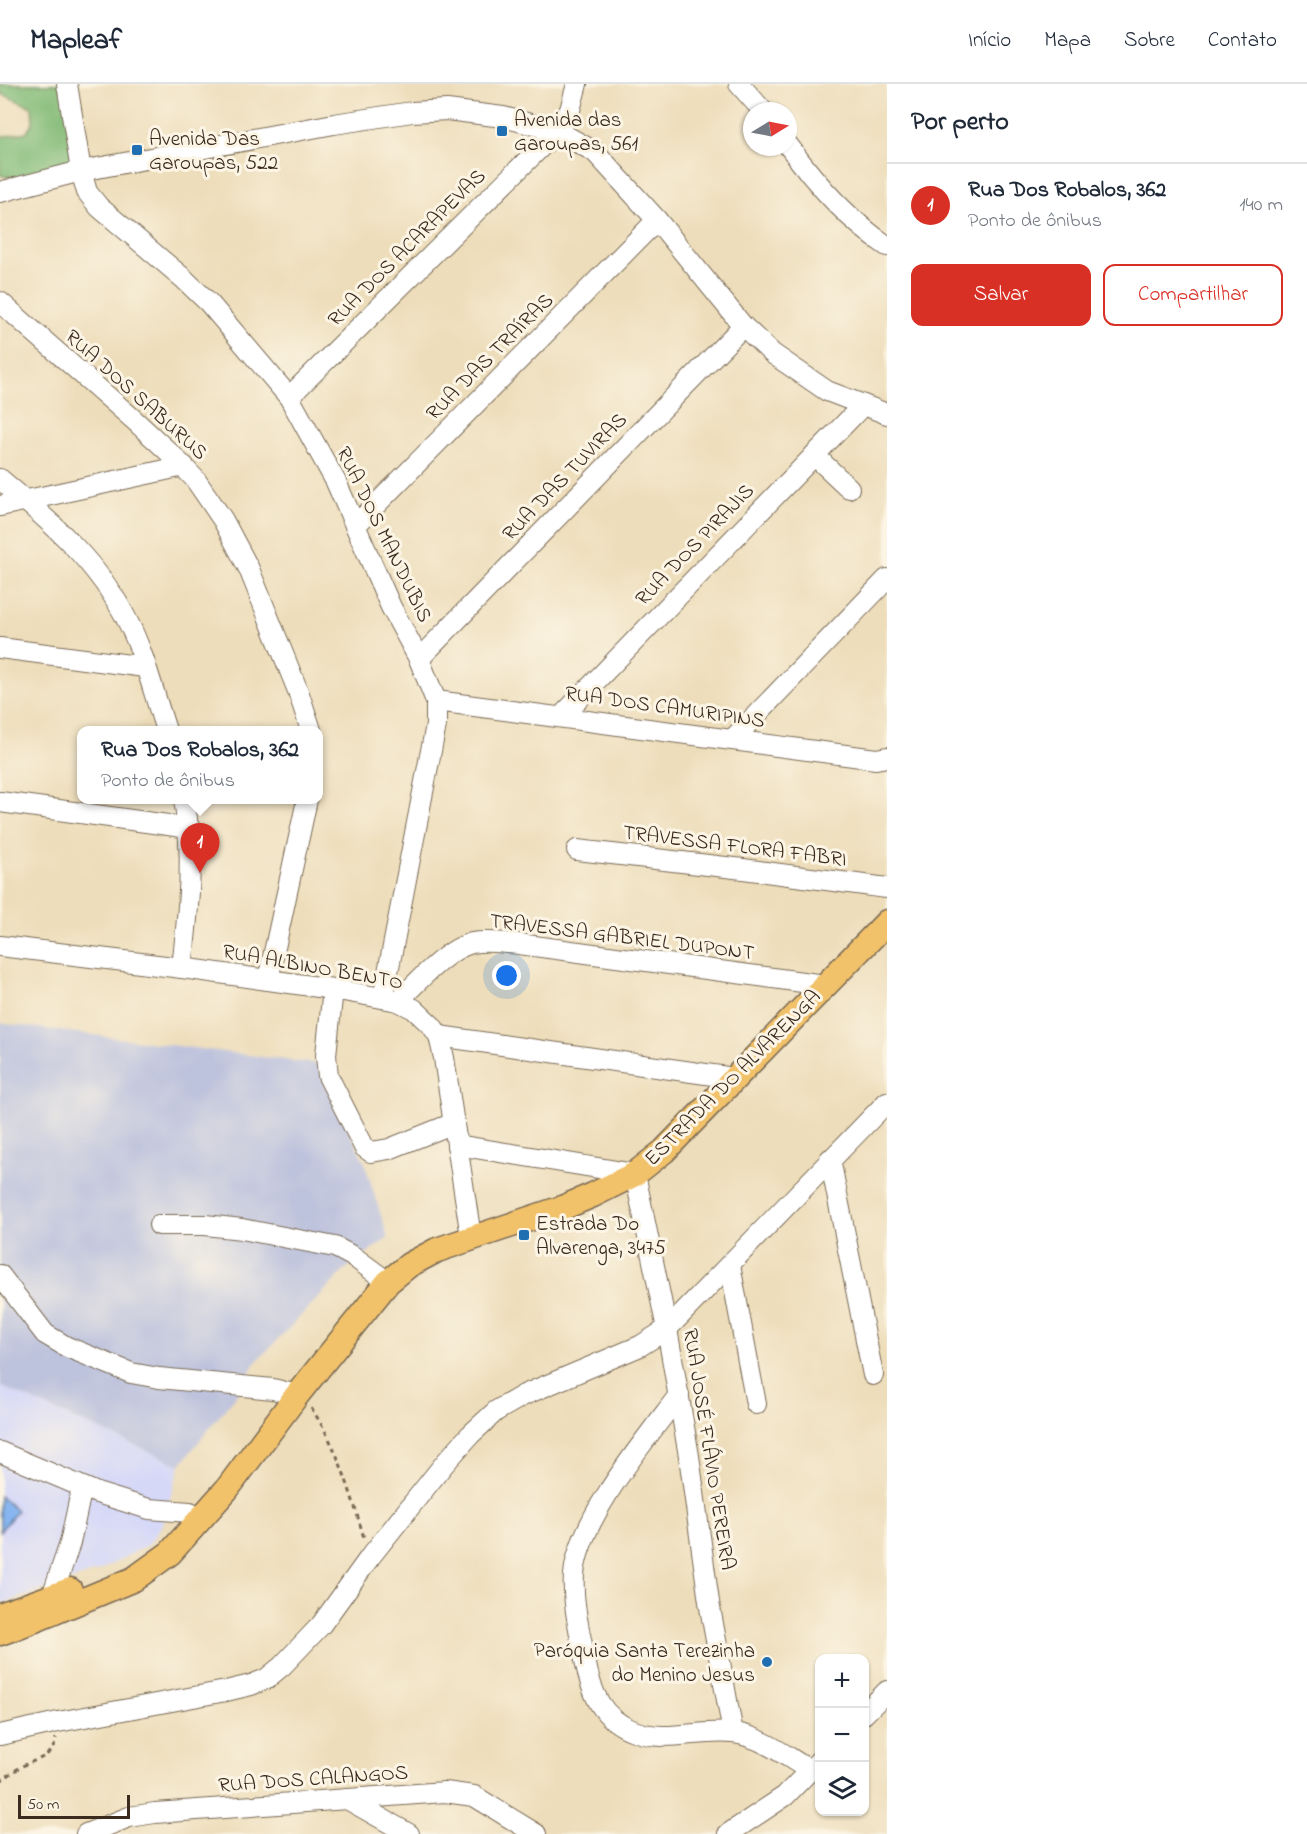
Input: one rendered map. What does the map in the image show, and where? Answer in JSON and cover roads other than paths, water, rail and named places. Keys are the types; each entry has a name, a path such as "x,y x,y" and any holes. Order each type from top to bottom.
{"main road":[{"name":"ESTRADA DO ALVARENGA","path":"0,1632 116,1587 151,1568 170,1553 261,1445 297,1395 388,1282 409,1265 437,1250 562,1208 635,1174 664,1151 887,922"},
{"name":"ESTRADA DO ALVARENGA","path":"0,1615 87,1584 135,1562 154,1547 216,1485 261,1445"}],"street":[{"name":"RUA DOS MANDUBIS","path":"67,84 81,171 87,192 99,207 209,303 289,397 336,482 391,607 419,659 436,701 436,725 391,999"},
{"name":"RUA DOS ACARAPEVAS","path":"289,397 557,130 570,110 577,84"},
{"path":"739,84 755,102"},
{"path":"0,192 81,171 334,124 412,112 447,110 503,117 557,130 595,152 657,220 743,326 773,354 828,391 887,414"},
{"path":"796,156 842,212 887,246"},
{"name":"RUA DAS TRAÍRAS","path":"355,526 657,220"},
{"name":"RUA DOS SABURUS","path":"0,302 133,419 195,479 223,520 249,569 310,726"},
{"name":"RUA DAS TUVIRAS","path":"419,659 743,326"},
{"name":"RUA DOS PIRAJIS","path":"561,717 863,405"},
{"path":"814,455 849,488"},
{"path":"0,506 184,466"},
{"path":"0,479 84,556 105,583 129,622 165,726"},
{"path":"732,740 887,579"},
{"path":"0,648 145,667"},
{"name":"RUA DOS CAMURIPINS","path":"436,701 876,759 887,757"},
{"path":"0,802 190,828"},
{"path":"182,968 190,869 190,828 185,804"},
{"path":"268,980 306,804"},
{"name":"TRAVESSA FLORA FABRI","path":"577,850 887,888"},
{"name":"TRAVESSA GABRIEL DUPONT","path":"391,999 454,951 473,943 488,942 519,944 825,985"},
{"name":"RUA ALBINO BENTO","path":"0,946 182,968 391,999 425,1017 439,1036"},
{"path":"333,989 326,1055 328,1076 364,1147 371,1152 389,1149 454,1123"},
{"path":"471,1237 439,1036 734,1078"},
{"path":"0,1735 226,1691 266,1679 282,1666 321,1625 370,1557 470,1435 496,1411 524,1395 640,1346 667,1329 887,1102"},
{"path":"457,1145 635,1174"},
{"path":"830,1159 873,1375"},
{"name":"RUA JOSÉ FLÁVIO PEREIRA","path":"635,1174 679,1395 709,1602 733,1733"},
{"path":"159,1225 205,1225 242,1229 335,1247 354,1257 388,1282"},
{"path":"730,1265 756,1404"},
{"path":"0,1275 45,1334 67,1347 131,1372 159,1378 273,1389 297,1395"},
{"path":"679,1395 617,1479 589,1527 574,1572 573,1592 588,1676 600,1705 608,1716 619,1724 636,1732 654,1735 733,1733 767,1744 815,1766 785,1796 728,1834"},
{"path":"0,1452 82,1487 149,1509 190,1512"},
{"path":"52,1596 70,1543 82,1487"},
{"path":"869,1709 887,1691"},
{"name":"RUA DOS CALANGOS","path":"86,1834 129,1817 155,1813 445,1792 474,1796 536,1834"},
{"path":"347,1799 409,1834"},
{"path":"110,1823 129,1834"}],"water":[{"path":"0,1496 17,1511 0,1531"}],"place":[{"name":"Avenida das Garoupas, 561","path":"502,131"},
{"name":"Avenida Das Garoupas, 522","path":"137,150"},
{"name":"Rua Dos Robalos, 362","path":"200,873"},
{"name":"Estrada Do Alvarenga, 3475","path":"524,1235"},
{"name":"Paróquia Santa Terezinha do Menino Jesus","path":"767,1662"}]}
